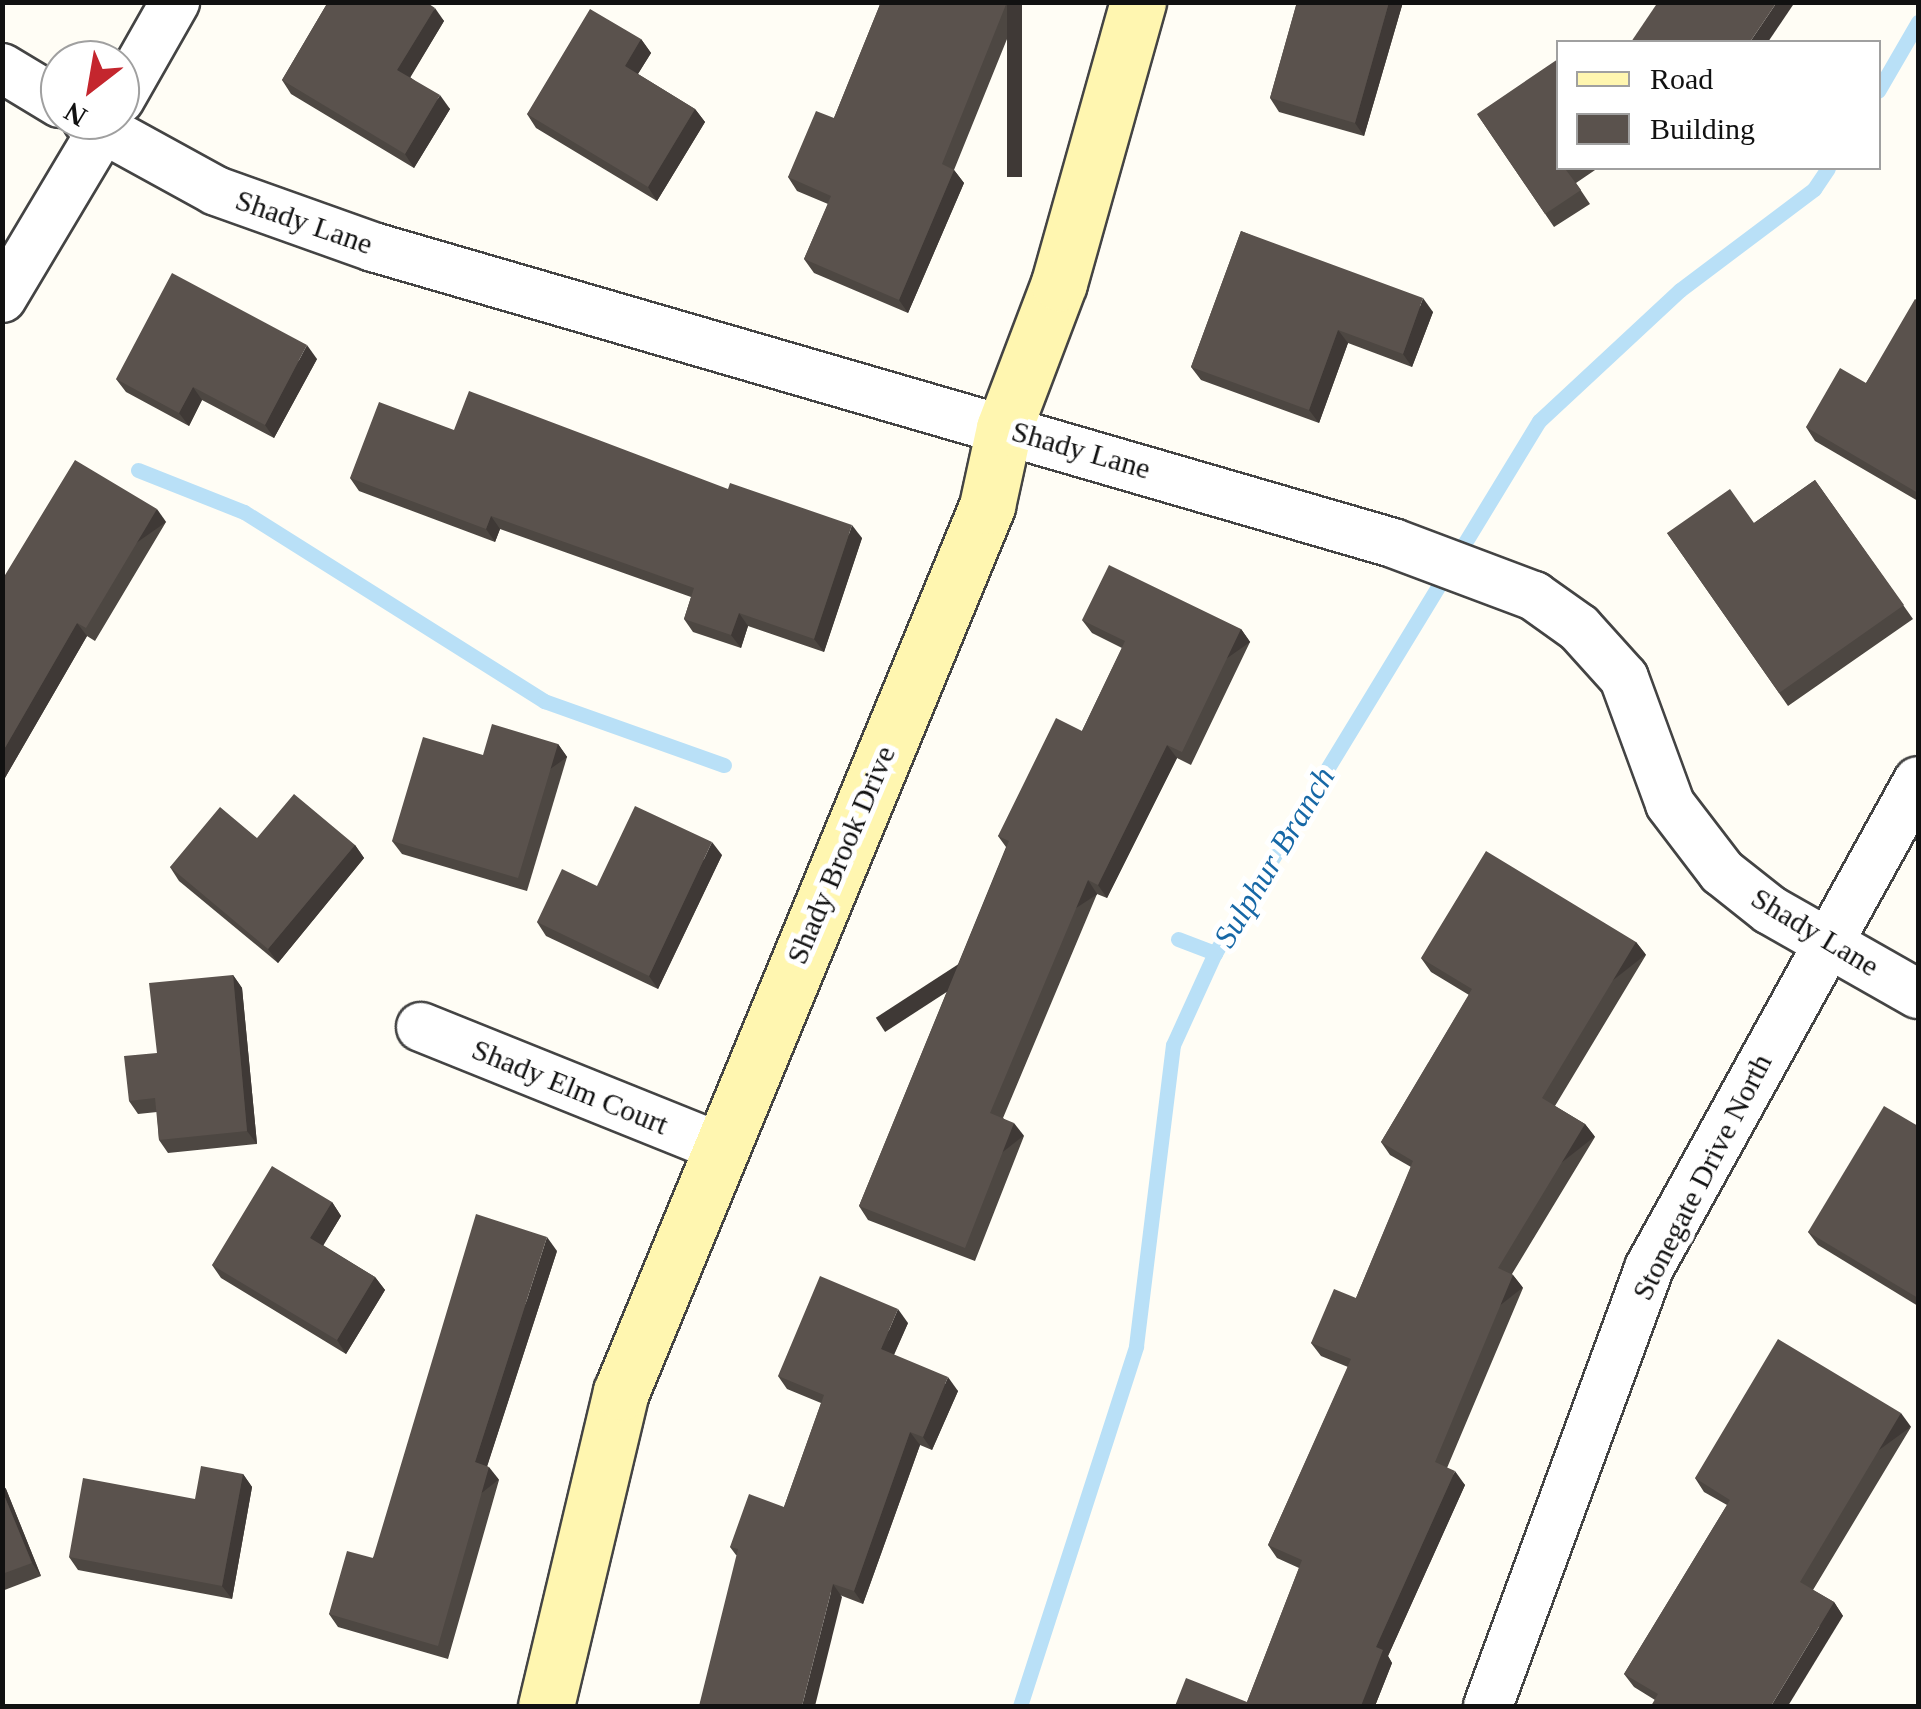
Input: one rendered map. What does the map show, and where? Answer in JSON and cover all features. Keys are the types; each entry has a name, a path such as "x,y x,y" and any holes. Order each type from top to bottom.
{"street":[{"path":"140,60 175,2"},
{"name":"Shady Brook Drive","path":"546,1706 621,1392 718,1147 986,506 1004,428 1059,284 1138,2"},
{"path":"2,68 40,91"},
{"path":"2,298 92,140"},
{"name":"Shady Lane","path":"140,140 216,190 374,247 1393,543 1534,596 1579,628 1624,678 1670,804 1722,872 1770,910 1918,994"},
{"name":"Stonegate Drive North","path":"1488,1706 1648,1268 1918,781"},
{"name":"Shady Elm Court","path":"421,1027 718,1147"}],"building":[{"path":"328,2 426,2 435,8 397,70 440,95 405,154 282,80"},
{"path":"881,2 1007,2 942,164 954,170 899,300 804,259 831,196 788,177 816,111 834,118"},
{"path":"1297,2 1389,2 1355,123 1270,98"},
{"path":"1658,2 1777,2 1751,40 1632,40"},
{"path":"590,9 641,39 625,66 695,109 648,187 527,114"},
{"path":"1556,60 1556,170 1566,170 1581,190 1545,214 1477,114"},
{"path":"1241,231 1423,298 1403,354 1338,330 1309,410 1191,367"},
{"path":"172,273 307,345 265,425 193,387 179,413 116,379"},
{"path":"1915,299 1918,493 1806,427 1840,368 1866,383"},
{"path":"469,391 728,489 730,483 852,525 814,639 739,613 731,635 684,619 694,588 491,516 486,529 350,478 379,402 454,430"},
{"path":"75,460 157,509 86,628 77,623 2,753 2,580"},
{"path":"1815,480 1904,605 1779,693 1667,533 1730,489 1754,523"},
{"path":"1109,565 1241,629 1182,752 1167,745 1098,885 1088,880 990,1113 1014,1123 965,1248 859,1206 1009,841 998,836 1056,718 1082,731 1125,641 1082,620"},
{"path":"492,724 558,744 518,878 392,841 423,737 483,755"},
{"path":"294,794 355,845 268,949 170,867 220,807 257,838"},
{"path":"635,806 712,842 649,976 537,922 562,869 597,886"},
{"path":"1486,851 1636,942 1542,1098 1585,1124 1498,1268 1513,1275 1435,1462 1455,1471 1376,1647 1383,1650 1361,1706 1175,1706 1186,1678 1247,1702 1302,1560 1268,1545 1351,1359 1311,1343 1334,1289 1356,1298 1413,1161 1381,1142 1472,989 1421,958"},
{"path":"233,975 247,1131 159,1140 155,1098 129,1101 124,1056 157,1053 149,983"},
{"path":"1884,1106 1918,1126 1918,1298 1808,1232"},
{"path":"272,1166 332,1202 310,1238 375,1277 337,1340 212,1265"},
{"path":"476,1214 547,1237 475,1462 489,1467 438,1646 329,1614 347,1551 373,1558"},
{"path":"820,1276 898,1309 881,1349 948,1377 923,1437 910,1432 854,1591 833,1584 802,1706 699,1706 738,1549 730,1547 749,1494 784,1507 824,1395 778,1376"},
{"path":"1778,1339 1901,1413 1800,1582 1834,1602 1771,1706 1651,1706 1658,1694 1624,1674 1730,1500 1695,1478"},
{"path":"201,1466 243,1474 222,1586 69,1557 83,1478 195,1499"},
{"path":"2,1490 32,1563 2,1574"}],"waterway":[{"name":"Sulphur Branch","path":"1881,86 1918,22"},
{"name":"Sulphur Branch","path":"1020,1706 1136,1346 1173,1045 1215,953 1539,421 1680,290 1814,189 1827,170"},
{"path":"138,470 244,512 544,701 724,765"},
{"path":"1178,939 1215,953"}]}
